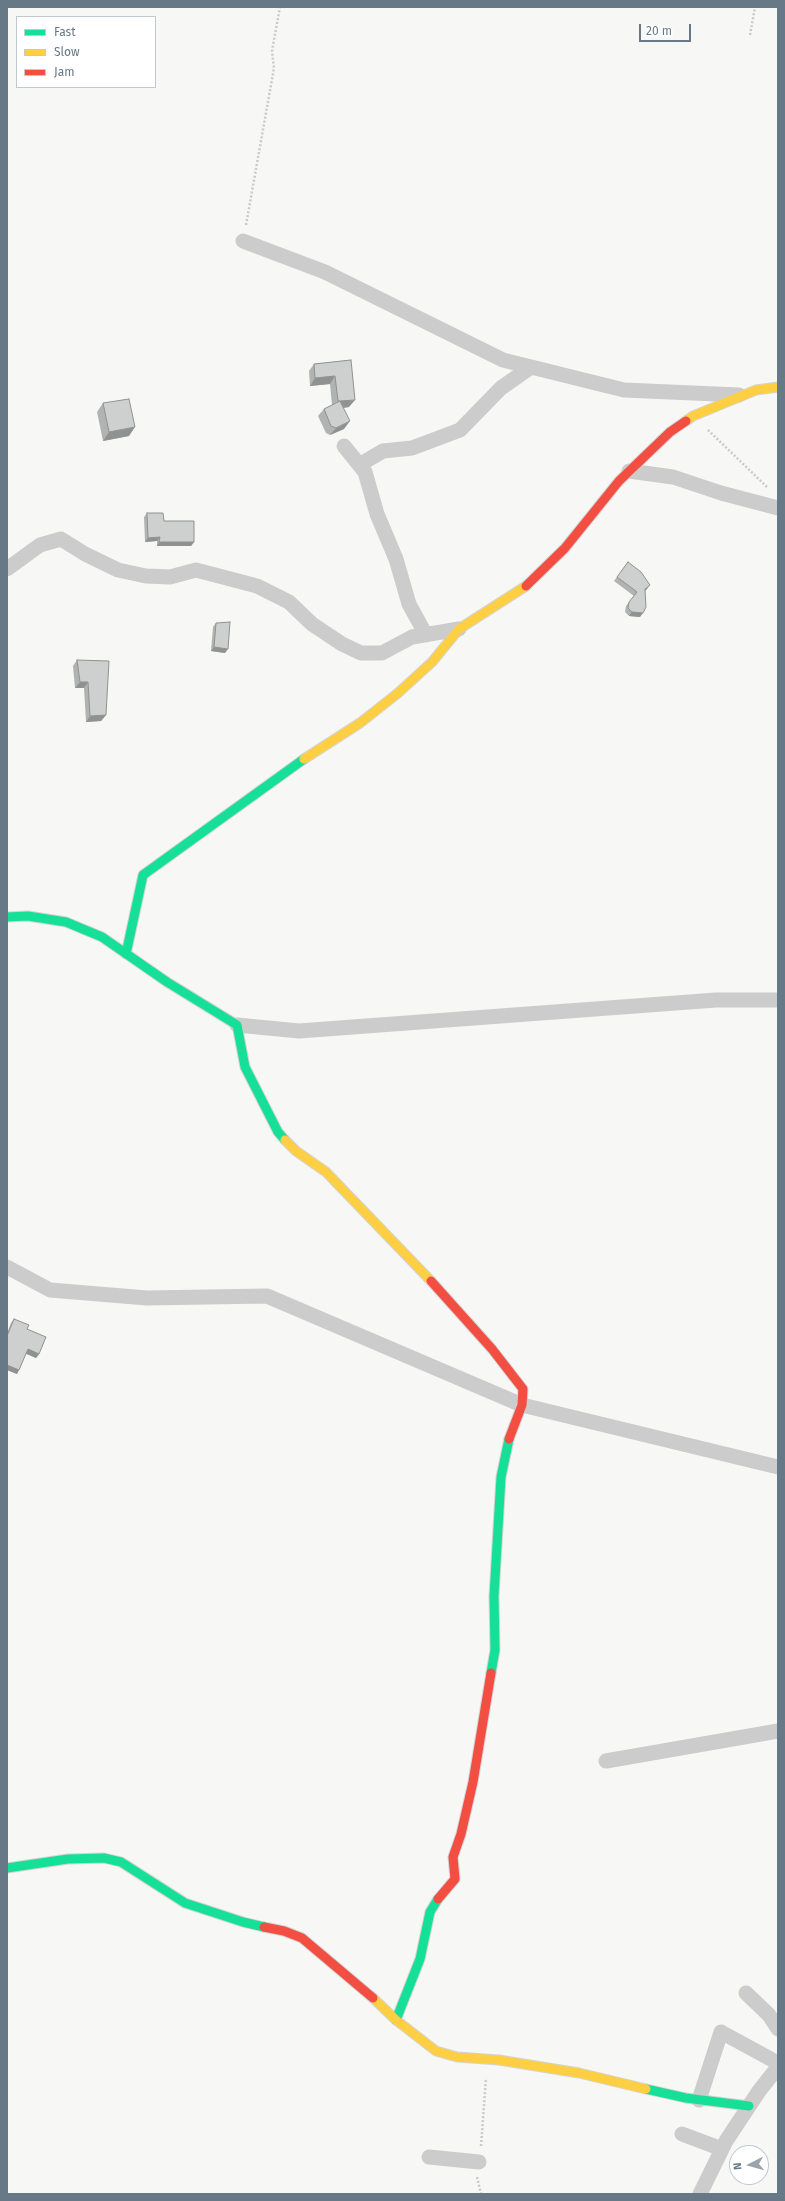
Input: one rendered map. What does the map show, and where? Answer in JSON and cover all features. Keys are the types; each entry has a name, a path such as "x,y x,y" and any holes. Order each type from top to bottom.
{"street":[{"path":"243,241 325,272 502,360 624,390 744,395"},
{"path":"359,465 383,451 412,448 460,430 501,388 531,367"},
{"path":"126,954 142,875 288,770 360,723 398,693 432,662 459,629 528,585 565,548 629,471 670,432 693,416 756,390 778,387"},
{"path":"344,446 365,472 377,514 396,559 409,604 426,635"},
{"path":"629,471 673,477 778,508"},
{"path":"7,569 40,545 61,539 85,554 118,570 146,576 170,577 196,570 257,586 289,602 312,624 342,644 361,653 382,653 412,637 459,629"},
{"path":"7,916 28,916 66,922 102,936 167,982 237,1026 299,1031 716,1000 778,1000"},
{"path":"237,1026 246,1067 261,1101 278,1132 296,1152 326,1172 398,1244 492,1349 523,1389 522,1405 510,1436 501,1477 494,1596 495,1650 473,1782 453,1857 455,1879 441,1893 430,1912 420,1959 396,2020"},
{"path":"7,1268 50,1290 146,1298 267,1296 522,1405 778,1467"},
{"path":"606,1761 778,1731"},
{"path":"7,1868 68,1859 104,1858 121,1862 185,1903 243,1922 284,1931 302,1938 360,1986 396,2020 436,2050 457,2057 488,2059 579,2073 699,2100 749,2106"},
{"path":"746,1993 769,2015 778,2029"},
{"path":"699,2100 721,2032 778,2064"},
{"path":"700,2194 722,2149 749,2106 778,2067"},
{"path":"682,2134 722,2149"},
{"path":"428,2157 479,2162"}],"path":[{"path":"243,241 274,68 272,51 280,7"},
{"path":"750,34 755,7"},
{"path":"693,416 772,493"},
{"path":"481,2194 477,2181 488,2059"}],"building":[{"path":"351,360 355,400 338,401 335,376 315,378 314,364"},
{"path":"129,399 135,427 109,432 103,403"},
{"path":"340,401 350,421 336,428 331,426 324,409"},
{"path":"147,513 163,513 164,521 194,521 194,542 159,542 160,537 148,538"},
{"path":"628,562 641,572 650,585 645,589 646,607 643,613 632,612 628,608 629,602 637,592 617,577"},
{"path":"230,622 228,649 214,647 216,623"},
{"path":"77,660 109,661 106,715 90,716 88,682 80,682"},
{"path":"14,1319 29,1325 27,1329 46,1337 39,1354 28,1349 19,1370 7,1365 7,1336"}],"traffic: fast":[{"path":"126,954 143,875 304,759"},
{"path":"7,917 28,916 66,922 102,937 167,982 237,1025 245,1067 278,1132 285,1140"},
{"path":"491,1673 495,1650 494,1596 501,1477 509,1439"},
{"path":"7,1868 68,1859 104,1858 121,1862 185,1903 243,1922 264,1927"},
{"path":"396,2020 420,1959 430,1912 438,1899"},
{"path":"646,2089 686,2098 749,2106"}],"traffic: slow":[{"path":"686,421 693,416 756,390 778,387"},
{"path":"304,759 360,723 398,693 432,662 459,629 526,586"},
{"path":"285,1140 296,1151 326,1172 431,1281"},
{"path":"373,1998 396,2020 436,2051 457,2057 499,2060 579,2073 646,2089"}],"traffic: jam":[{"path":"526,586 565,548 619,481 670,432 686,421"},
{"path":"431,1281 492,1349 523,1389 522,1405 509,1439"},
{"path":"438,1899 455,1879 453,1857 461,1834 473,1782 491,1673"},
{"path":"264,1927 284,1931 302,1938 373,1998"}]}
